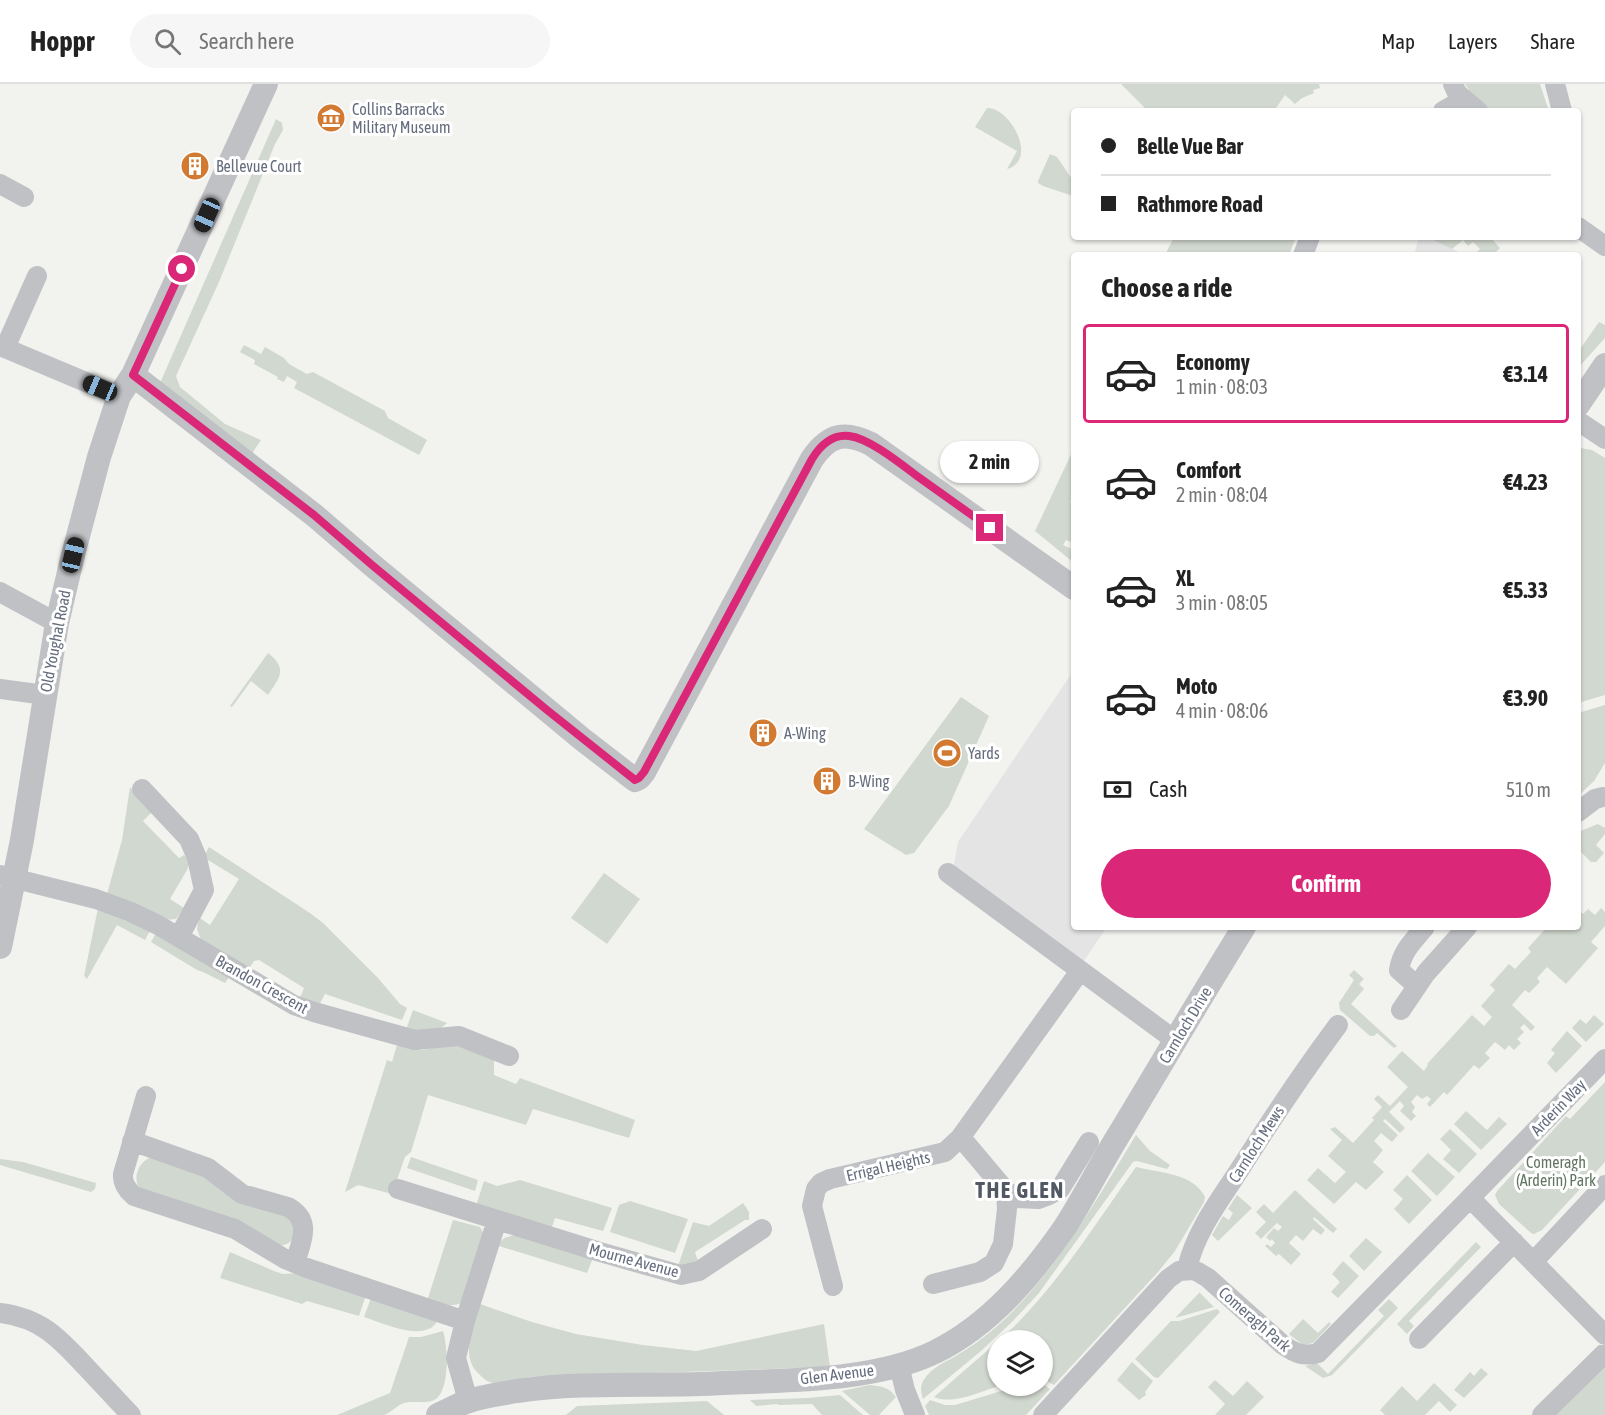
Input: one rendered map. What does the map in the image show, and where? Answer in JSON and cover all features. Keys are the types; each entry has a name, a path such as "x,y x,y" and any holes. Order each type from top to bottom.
{"street":[{"name":"Old Youghal Road","path":"0,947 7,877 22,840 57,623 99,456 119,396 133,375 266,84"},
{"path":"1554,84 1561,108"},
{"path":"1451,108 1465,98"},
{"path":"0,184 24,197"},
{"path":"1581,229 1605,246"},
{"path":"37,276 2,347 119,396"},
{"path":"1581,401 1605,365"},
{"path":"133,375 314,515 635,780 644,772 812,459 819,448 839,436 850,436 871,444 1071,586"},
{"path":"1581,423 1605,439"},
{"path":"0,592 57,623"},
{"path":"0,689 45,695"},
{"path":"142,789 189,838 198,858 204,890 179,937"},
{"path":"1581,810 1595,799 1604,796"},
{"path":"948,873 1176,1041"},
{"name":"Brandon Crescent","path":"7,877 96,899 140,916 294,1005 384,1033 416,1040 459,1036 509,1056"},
{"name":"Carnloch Drive","path":"1127,1122 1242,930"},
{"path":"1417,986 1399,970 1404,951 1422,930"},
{"path":"1401,1010 1438,959 1464,930"},
{"name":"Errigal Heights","path":"833,1286 812,1206 816,1189 821,1183 830,1179 945,1152 960,1138 1080,971"},
{"name":"Carnloch Mews","path":"1187,1269 1196,1240 1222,1197 1297,1081 1338,1025"},
{"name":"Arderin Way","path":"1470,1198 1605,1059"},
{"path":"146,1096 122,1180 134,1196 235,1229 295,1263 465,1321"},
{"name":"Glen Avenue","path":"438,1415 468,1401 495,1394 537,1388 582,1385 722,1384 825,1378 899,1365 933,1353 950,1344 991,1314 1029,1274 1065,1225 1127,1122"},
{"path":"960,1138 1006,1191 1017,1198 1038,1199 1060,1189 1089,1142"},
{"path":"132,1142 208,1167 242,1194 288,1207 294,1211 302,1221 304,1229 295,1263"},
{"path":"1534,1261 1605,1185"},
{"name":"Mourne Avenue","path":"398,1189 681,1275 699,1271 762,1229"},
{"path":"933,1284 980,1272 994,1263 1005,1235 1006,1191"},
{"path":"1470,1198 1605,1335"},
{"name":"Comeragh Park","path":"1187,1269 1208,1278 1283,1345 1299,1355 1311,1355 1322,1350 1470,1198"},
{"path":"468,1401 456,1358 465,1321 498,1220"},
{"path":"1419,1339 1514,1242"},
{"path":"1043,1415 1168,1279 1179,1271 1187,1269"},
{"path":"0,1314 27,1319 58,1337 131,1415"},
{"path":"1542,1415 1605,1353"},
{"path":"899,1365 905,1390 915,1415"}],"shaded area":[{"path":"1418,240 1433,240 1459,252 1415,252"},
{"path":"1071,674 1071,930 1105,930 1083,962 954,865 958,842"}],"green space":[{"path":"1121,84 1319,84 1320,88 1313,90 1314,93 1295,104 1285,95 1276,108 1144,107"},
{"path":"1465,84 1540,84 1548,108 1487,108 1473,96"},
{"path":"987,108 996,110 1004,116 1018,135 1021,156 1016,164 1007,169 1017,151 975,127"},
{"path":"276,119 282,123 283,130 275,144 219,282 176,376 180,387 225,424 261,440 251,455 160,383"},
{"path":"1050,154 1057,157 1071,178 1071,195 1043,186 1038,181"},
{"path":"1172,240 1295,240 1290,252 1166,252"},
{"path":"1433,240 1463,240 1452,249"},
{"path":"1463,240 1493,240 1500,248 1496,252 1477,252 1480,249 1473,242 1468,246"},
{"path":"1599,322 1605,325 1605,338 1581,365 1581,348"},
{"path":"244,345 261,354 265,347 307,374 313,372 385,411 388,418 427,440 419,455 294,388 297,382 287,376 284,382 277,379 278,377 254,364 255,360 240,352"},
{"path":"1581,448 1592,450 1605,458 1605,695 1581,702"},
{"path":"1071,454 1071,542 1066,540 1063,545 1071,549 1071,561 1035,531"},
{"path":"268,653 278,664 280,673 268,695 251,681 232,707 230,706"},
{"name":"Yards","path":"961,697 989,716 949,806 914,853 906,855 864,829"},
{"path":"1605,705 1605,763 1594,781 1581,793 1581,712"},
{"path":"130,787 153,811 143,821 179,858 184,855 188,862 187,870 170,899 184,908 176,919 164,920 107,894 122,840"},
{"path":"1598,824 1605,828 1605,834 1596,845 1604,853 1596,862 1591,862 1581,852 1581,831"},
{"path":"209,847 323,923 378,978 400,1004 407,1008 402,1020 325,994 318,1007 300,998 304,988 259,960 254,961 248,970 201,940 197,929 200,918 210,925 239,879 208,860 205,854"},
{"path":"604,873 640,899 607,944 571,918"},
{"path":"98,908 151,929 145,940 117,925 87,979 84,976"},
{"path":"1601,908 1605,912 1605,926 1591,942 1598,948 1566,984 1547,967 1537,978 1540,982 1529,993 1525,990 1512,1005 1535,1027 1531,1031 1524,1024 1520,1028 1524,1032 1517,1039 1521,1043 1514,1050 1509,1045 1505,1050 1495,1042 1485,1053 1490,1058 1479,1069 1474,1065 1447,1095 1444,1092 1430,1107 1427,1104 1431,1099 1427,1096 1422,1099 1417,1095 1411,1102 1415,1107 1412,1112 1416,1116 1411,1121 1400,1111 1404,1106 1400,1101 1389,1112 1405,1128 1400,1133 1385,1119 1383,1121 1398,1135 1392,1142 1381,1133 1374,1141 1383,1150 1373,1162 1384,1172 1366,1190 1356,1182 1334,1204 1307,1180 1318,1168 1335,1183 1346,1172 1328,1156 1342,1140 1330,1129 1335,1127 1353,1143 1374,1120 1372,1118 1382,1107 1374,1099 1378,1095 1390,1106 1408,1087 1387,1067 1402,1051 1424,1071 1427,1064 1472,1015 1484,1026 1492,1017 1481,1006 1495,990 1490,985 1509,964 1515,969 1531,952 1528,948 1544,930 1581,930 1581,912 1583,914 1588,909 1595,915"},
{"path":"156,933 230,976 225,983 197,970 151,942"},
{"path":"1354,970 1364,979 1359,984 1364,989 1351,1004 1397,1046 1394,1048 1377,1033 1370,1036 1340,1010 1339,1003 1354,980 1349,975"},
{"path":"413,1010 447,1023 433,1031 406,1030"},
{"path":"1594,1015 1604,1024 1586,1042 1572,1028 1580,1019 1586,1024"},
{"path":"1567,1031 1582,1046 1556,1073 1547,1063 1555,1053 1551,1050"},
{"path":"449,1044 459,1045 494,1060 494,1075 516,1084 520,1078 635,1120 629,1138 533,1109 526,1125 428,1095 411,1152 405,1157 392,1194 358,1185 345,1192 387,1060 392,1062 397,1045 423,1050"},
{"name":"Comeragh (Arderin) Park","path":"1605,1082 1605,1162 1542,1230 1531,1233 1499,1204 1495,1195 1566,1116 1570,1119"},
{"path":"1466,1111 1487,1130 1499,1117 1507,1124 1481,1150 1454,1124"},
{"path":"1450,1129 1477,1154 1459,1173 1443,1159 1451,1150 1440,1139"},
{"path":"1136,1135 1150,1151 1170,1165 1167,1169 1133,1162 1039,1293 1003,1330 992,1330 1044,1276 1077,1231"},
{"path":"1428,1153 1455,1177 1437,1196 1411,1171"},
{"path":"411,1157 478,1180 475,1191 407,1168"},
{"path":"149,1158 207,1173 284,1215 295,1226 292,1240 279,1246 139,1188 136,1180 138,1171"},
{"path":"0,1159 23,1162 96,1183 95,1189 91,1192 0,1165"},
{"path":"1136,1167 1175,1175 1193,1183 1205,1197 1175,1251 1054,1385 1053,1330 1011,1330 1038,1301"},
{"path":"1407,1175 1432,1200 1409,1224 1394,1209 1403,1199 1393,1190"},
{"path":"520,1180 612,1208 603,1231 555,1218 551,1230 476,1206 484,1181 497,1186"},
{"path":"1295,1190 1337,1229 1333,1233 1314,1217 1313,1219 1325,1230 1321,1235 1313,1229 1303,1241 1296,1235 1289,1243 1301,1254 1291,1265 1279,1254 1276,1256 1265,1246 1267,1244 1271,1247 1275,1243 1266,1237 1274,1228 1278,1231 1282,1227 1277,1223 1261,1239 1255,1233 1266,1222 1256,1212 1264,1204 1273,1213"},
{"path":"1237,1195 1252,1208 1218,1241 1212,1235 1223,1216 1229,1220 1233,1213 1228,1209"},
{"path":"630,1201 688,1219 675,1253 610,1232 619,1205"},
{"path":"743,1203 749,1212 749,1220 745,1220 695,1252 699,1264 678,1266 693,1222 709,1226"},
{"path":"453,1220 480,1227 484,1234 461,1303 448,1305 427,1301"},
{"path":"515,1235 593,1258 587,1273 499,1246 503,1239"},
{"path":"1366,1238 1382,1252 1364,1271 1349,1256"},
{"path":"1476,1242 1481,1247 1409,1321 1414,1326 1407,1334 1397,1324"},
{"path":"230,1252 283,1274 299,1273 366,1295 359,1316 307,1301 302,1304 220,1278"},
{"path":"1343,1261 1359,1276 1338,1298 1331,1292 1340,1282 1332,1274"},
{"path":"1199,1293 1214,1307 1175,1318"},
{"path":"371,1298 438,1320 432,1327 424,1330 414,1331 393,1327 364,1317"},
{"path":"1389,1299 1398,1308 1332,1375 1323,1378 1305,1366 1317,1363 1328,1374 1384,1316 1378,1310"},
{"path":"480,1304 576,1334 696,1351 824,1324 830,1367 531,1377 493,1383 479,1374 470,1359 470,1341"},
{"path":"1217,1309 1220,1312 1158,1378 1135,1359 1171,1321 1179,1321"},
{"path":"1303,1319 1318,1333 1329,1322 1331,1324 1313,1343 1303,1345 1289,1334"},
{"path":"443,1331 447,1356 446,1377 441,1394 436,1399 429,1402 404,1403 384,1415 337,1415 390,1393 409,1337 421,1337"},
{"path":"987,1334 987,1345 923,1399 921,1386 930,1372"},
{"path":"987,1351 987,1390 958,1399 934,1397"},
{"path":"1132,1362 1153,1381 1145,1392 1146,1395 1139,1400 1117,1380"},
{"path":"1605,1363 1605,1415 1552,1415"},
{"path":"1481,1368 1488,1374 1464,1398 1454,1390 1470,1372 1474,1376"},
{"path":"1215,1380 1233,1396 1247,1381 1264,1397 1246,1415 1215,1415 1225,1404 1208,1387"},
{"path":"1434,1383 1457,1405 1450,1412 1439,1401 1425,1415 1385,1415 1380,1410 1402,1386 1417,1401"},
{"path":"869,1385 891,1391 896,1397 879,1415 870,1415 842,1391"},
{"path":"840,1395 863,1415 822,1415 812,1404 756,1406 750,1400 808,1398"},
{"path":"987,1395 1044,1396 1026,1415 929,1415 925,1406 930,1400 945,1405 955,1405"},
{"path":"707,1401 724,1415 566,1415 577,1406"}],"place":[{"name":"Collins Barracks Military Museum","path":"331,118"},
{"name":"Bellevue Court","path":"195,166"},
{"name":"A-Wing","path":"763,733"},
{"name":"Yards","path":"947,753"},
{"name":"B-Wing","path":"827,781"}],"district":[{"name":"THE GLEN","path":"1020,1190"}],"route":[{"path":"182,269 133,375 314,515 582,739 635,780 644,772 812,459 819,448 830,440 839,436 850,436 871,444 990,528"}]}
